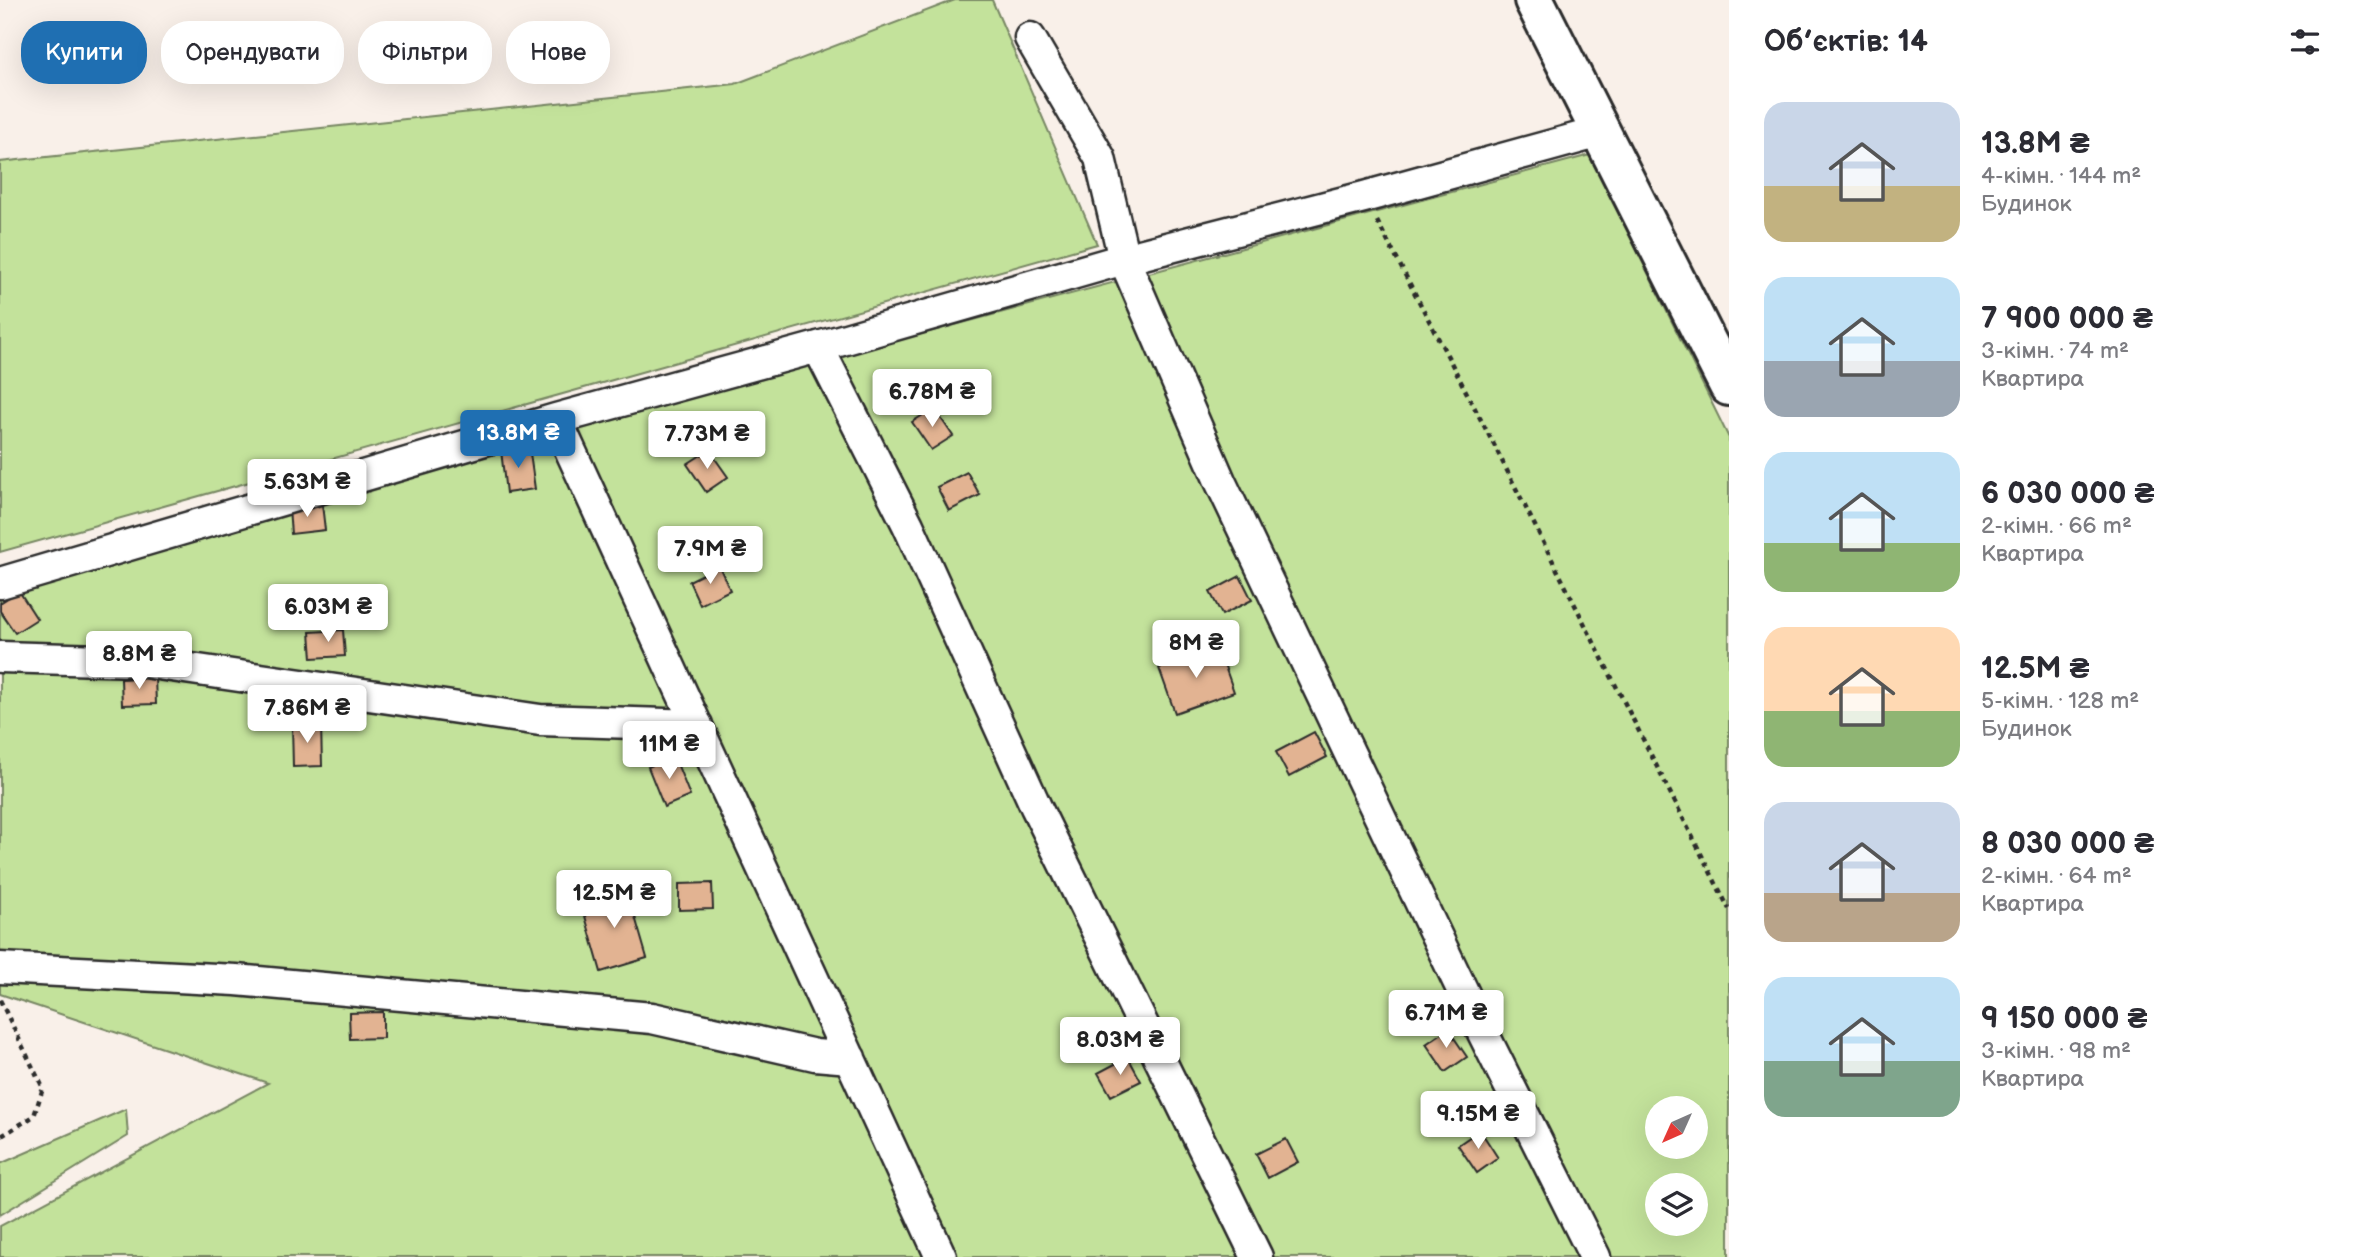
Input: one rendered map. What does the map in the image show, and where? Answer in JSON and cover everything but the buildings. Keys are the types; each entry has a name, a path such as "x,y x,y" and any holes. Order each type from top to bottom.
{"street":[{"path":"1534,0 1729,386"},
{"path":"1030,38 1100,158 1124,259 1220,481 1476,1019 1595,1257"},
{"path":"0,583 556,419 1124,259 1600,132"},
{"path":"818,347 908,525 1036,807 1257,1257"},
{"path":"556,419 941,1257"},
{"path":"0,657 137,661 540,720 697,725"},
{"path":"0,968 236,980 652,1018 815,1055 850,1058"}],"path":[{"path":"1364,197 1505,466 1729,909"},
{"path":"0,1000 43,1088 34,1116 0,1137"}],"green space":[{"path":"955,0 992,0 1097,244 0,552 0,162 735,84"},
{"path":"1590,155 1729,438 1729,1257 0,1257 0,1226 268,1083 0,994 0,589 824,360"},
{"path":"126,1109 128,1136 0,1215 0,1164"}]}
